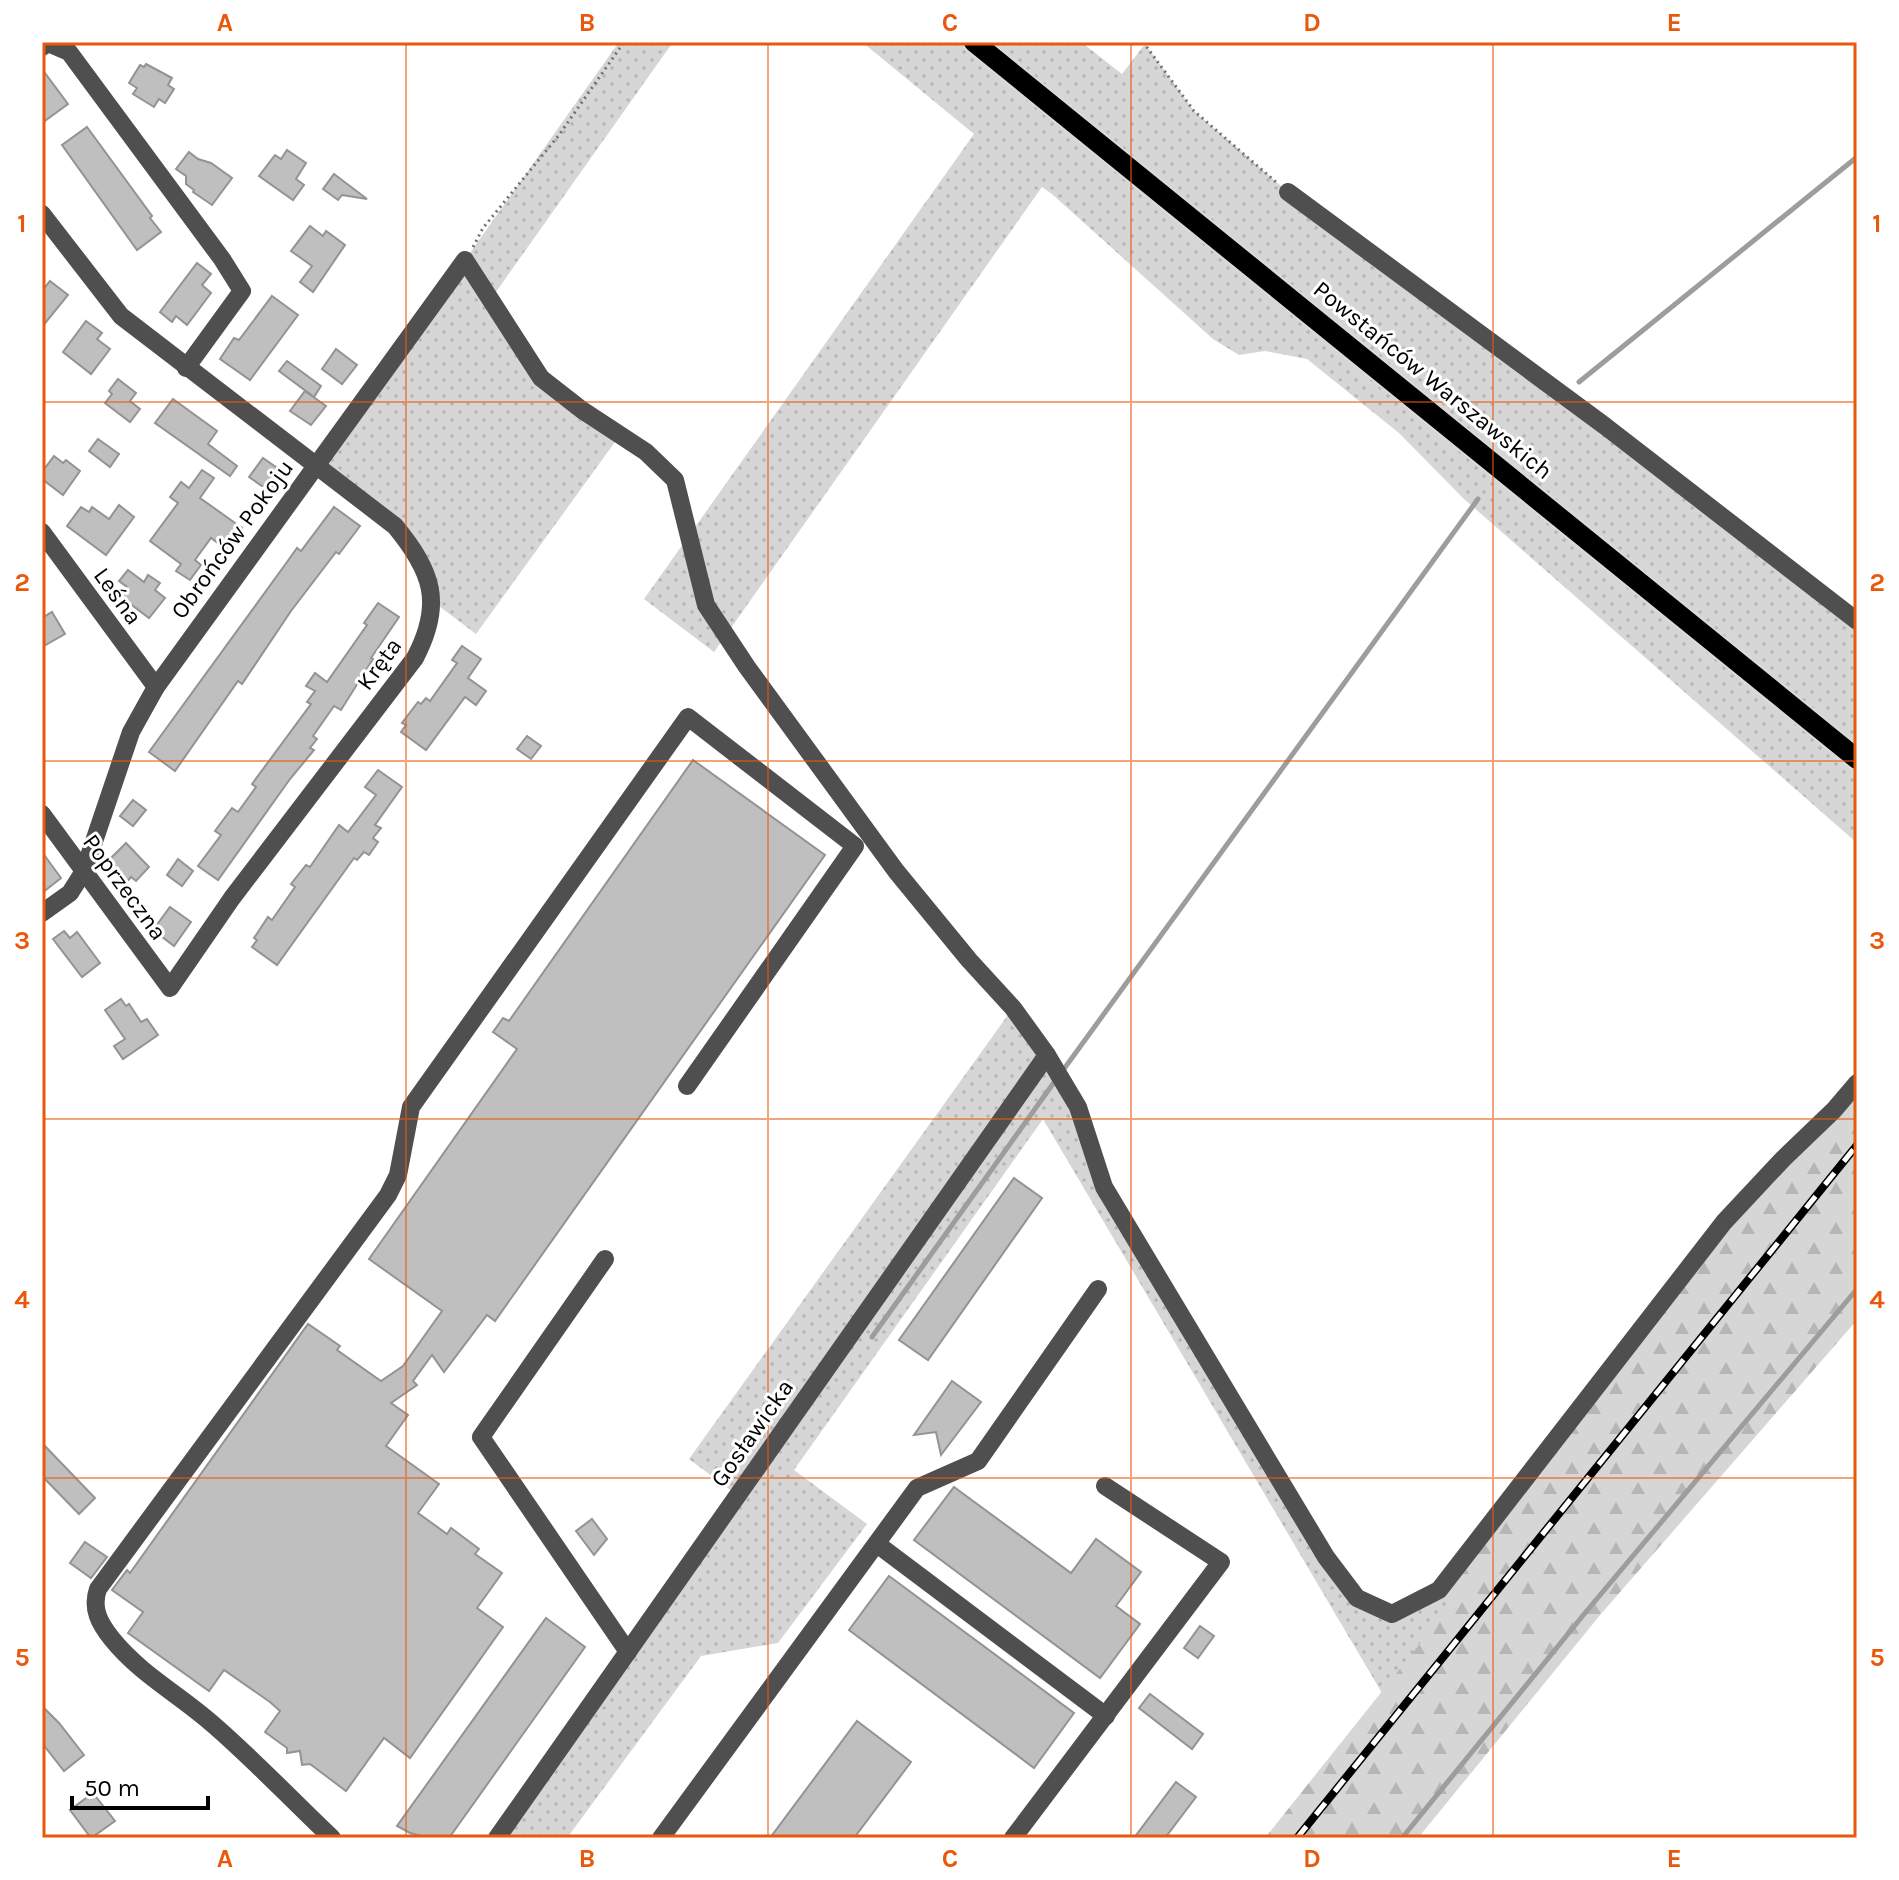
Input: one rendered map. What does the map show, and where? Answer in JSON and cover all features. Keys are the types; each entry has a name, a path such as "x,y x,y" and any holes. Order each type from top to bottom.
{"main road":[{"name":"Powstańców Warszawskich","path":"974,42 1282,289 1857,759"}],"street":[{"path":"42,47 48,43 69,52 222,259 242,291 186,368"},
{"path":"1288,192 1605,426 1857,621"},
{"name":"Kręta","path":"42,214 121,316 395,526 418,553 428,576 431,607 428,634 415,658 232,898 170,988"},
{"name":"Obrońców Pokoju","path":"84,871 131,732 156,687 465,260"},
{"path":"465,260 541,378 582,410 646,452 675,480 706,605 747,667 896,871 1013,1008 1047,1055 1078,1107 1104,1187 1326,1557 1357,1598 1392,1614 1439,1590 1724,1222 1857,1083"},
{"name":"Leśna","path":"42,532 156,687"},
{"path":"332,1838 214,1725 141,1669 112,1639 95,1613 95,1598 98,1589 388,1195 398,1175 411,1107 688,717 855,846 687,1086"},
{"name":"Poprzeczna","path":"42,814 170,988"},
{"path":"42,913 70,893 84,871"},
{"name":"Gosławicka","path":"498,1838 1047,1055"},
{"path":"605,1259 481,1437 628,1652"},
{"path":"661,1838 917,1488 978,1461 1098,1289"},
{"path":"1013,1838 1221,1562 1105,1486"},
{"path":"877,1544 1106,1716"}],"path":[{"path":"465,260 483,228 559,135 624,42"},
{"path":"1143,42 1194,111 1288,192"}],"green space":[{"path":"619,42 673,42 491,299 541,378 620,435 476,634 431,600 418,553 315,466"},
{"path":"862,42 1081,42 1122,74 1145,44 1194,111 1288,192 1857,621 1857,843 1464,499 1399,433 1307,359 1265,351 1239,355 1213,339 1042,187 714,652 644,599 974,134"},
{"path":"1013,1008 1047,1056 1104,1187 1357,1598 1392,1614 1439,1590 1451,1606 1382,1693 1043,1119 794,1470 867,1524 778,1643 701,1656 567,1838 499,1838 737,1495 689,1459"},
{"path":"1857,1083 1857,1320 1601,1614 1418,1838 1265,1838 1450,1606 1439,1590 1724,1222"}],"building":[{"path":"146,64 172,78 168,85 174,89 165,103 159,99 154,107 133,94 137,88 129,83 140,65 144,67"},
{"path":"42,69 68,104 42,123"},
{"path":"87,127 161,232 137,250 62,145"},
{"path":"287,150 306,163 296,179 304,185 293,200 259,176 275,155 281,159"},
{"path":"189,152 232,178 212,205 193,192 186,184 186,176 176,169"},
{"path":"334,174 367,199 342,195 338,200 323,189"},
{"path":"310,226 323,236 326,231 345,245 313,292 300,282 312,266 291,251"},
{"path":"197,263 211,274 202,285 211,293 187,325 176,316 172,322 160,312"},
{"path":"50,281 68,295 42,327 42,291"},
{"path":"272,296 298,315 250,380 220,359 234,338 239,340"},
{"path":"86,321 102,333 97,339 110,349 91,374 63,352"},
{"path":"336,349 357,365 342,384 322,369"},
{"path":"287,361 321,386 314,397 279,371"},
{"path":"118,379 136,393 130,401 140,409 130,422 105,403"},
{"path":"305,391 326,406 311,425 290,411"},
{"path":"173,399 217,431 208,444 237,466 230,476 155,423"},
{"path":"98,439 119,454 110,467 89,451"},
{"path":"54,456 63,463 66,460 80,471 63,495 42,479 42,472"},
{"path":"263,458 283,472 269,491 249,477"},
{"path":"202,470 214,478 200,498 242,528 226,549 211,538 195,560 201,565 190,580 176,571 181,564 150,541 178,503 170,497 181,482 189,488"},
{"path":"119,505 134,517 106,555 67,526 81,507 89,512 92,507 109,519"},
{"path":"334,507 360,526 291,611 242,684 238,681 175,771 149,752 297,548 301,551"},
{"path":"128,570 144,582 148,575 160,583 155,590 165,598 149,618 120,596 127,587 119,581"},
{"path":"378,603 399,617 341,710 334,706 313,736 317,739 310,748 314,750 218,880 198,866 221,835 215,831 232,808 238,812 256,787 252,784 311,704 307,702 315,691 306,686 315,673 327,682 367,625 364,623"},
{"path":"52,612 65,634 42,647 42,618"},
{"path":"462,646 481,659 468,678 486,691 476,705 465,697 426,750 401,732 406,725 402,723 418,702 421,704 426,698 430,701 457,663 452,660"},
{"path":"527,736 541,746 531,759 517,749"},
{"path":"693,760 825,855 495,1321 487,1315 444,1372 432,1355 413,1381 417,1385 391,1403 408,1415 386,1446 439,1484 418,1513 447,1534 451,1528 479,1549 475,1554 502,1573 477,1608 503,1627 410,1758 384,1738 346,1791 310,1764 302,1765 300,1751 287,1753 287,1748 265,1732 280,1711 270,1702 224,1670 209,1691 128,1633 143,1612 112,1590 127,1570 130,1573 308,1324 340,1346 337,1350 381,1381 403,1366 442,1311 369,1259 517,1049 493,1032 503,1018 509,1021"},
{"path":"378,770 402,787 375,825 381,828 373,838 378,842 369,855 364,852 357,860 354,858 277,965 252,947 257,940 254,938 268,917 272,920 295,887 291,884 306,865 310,867 339,825 348,832 376,795 365,787"},
{"path":"133,800 146,810 133,826 120,816"},
{"path":"126,843 149,867 136,881 131,877 126,883 106,863"},
{"path":"42,852 61,878 42,893"},
{"path":"178,859 193,871 182,886 167,875"},
{"path":"170,907 191,922 174,946 153,930"},
{"path":"64,931 70,938 77,932 100,963 82,977 53,939"},
{"path":"121,999 126,1006 129,1004 141,1022 147,1019 158,1035 123,1059 114,1046 125,1039 105,1010"},
{"path":"1014,1178 1042,1198 928,1360 899,1340"},
{"path":"952,1381 981,1402 941,1455 936,1432 914,1435"},
{"path":"42,1443 95,1498 79,1514 42,1476"},
{"path":"954,1487 1071,1573 1096,1539 1141,1572 1116,1606 1140,1624 1100,1678 914,1540"},
{"path":"592,1519 607,1539 594,1555 576,1531"},
{"path":"85,1542 107,1557 91,1578 70,1563"},
{"path":"889,1576 1074,1713 1034,1768 849,1630"},
{"path":"546,1618 585,1647 449,1838 429,1838 397,1826"},
{"path":"1200,1626 1214,1636 1198,1658 1184,1648"},
{"path":"1150,1694 1203,1734 1192,1749 1139,1708"},
{"path":"42,1706 84,1755 64,1771 42,1743"},
{"path":"857,1721 911,1762 854,1838 770,1838"},
{"path":"1176,1782 1196,1797 1165,1838 1134,1838"},
{"path":"93,1793 115,1821 91,1838 70,1810"}],"waterway":[{"path":"1579,382 1857,157"},
{"path":"1061,1073 1478,499"},
{"path":"872,1337 1055,1081"},
{"path":"1402,1838 1585,1613 1857,1289"}],"railway":[{"path":"1297,1838 1857,1145"}]}
